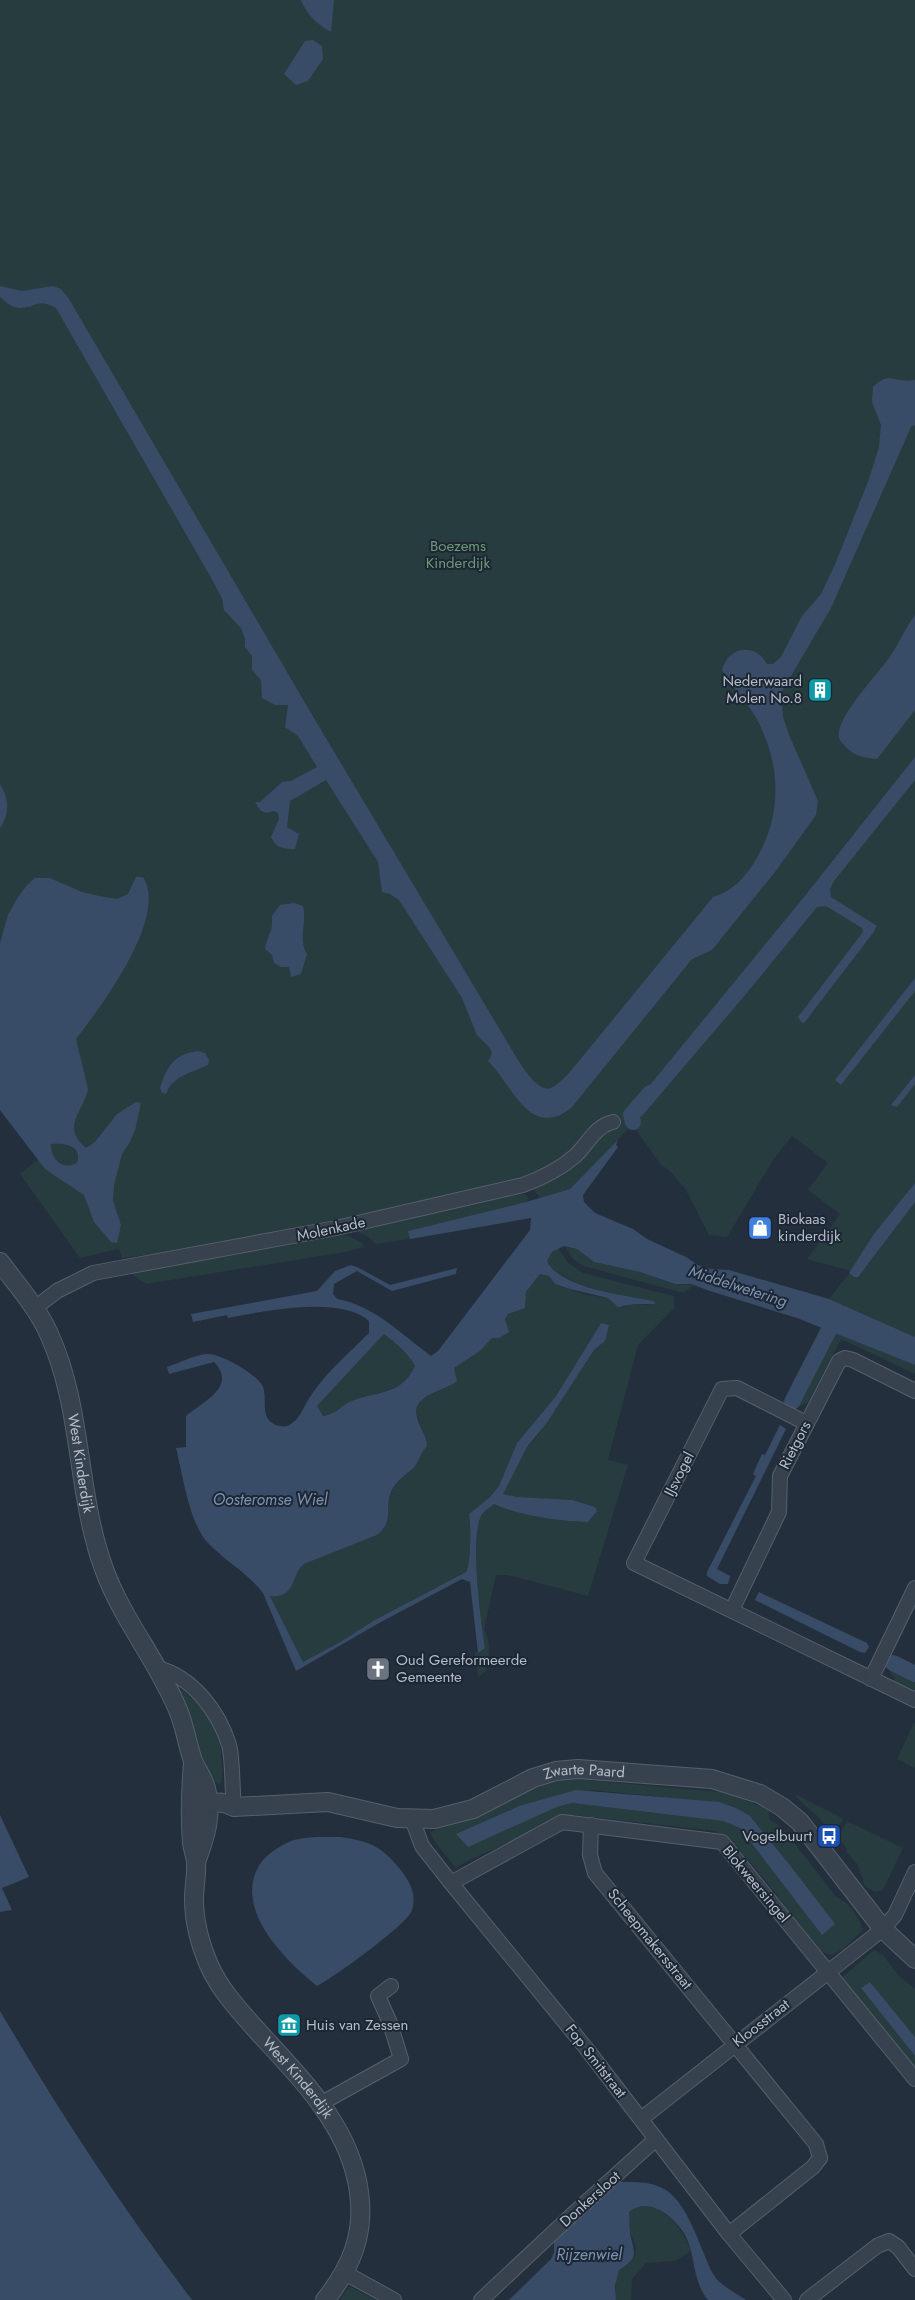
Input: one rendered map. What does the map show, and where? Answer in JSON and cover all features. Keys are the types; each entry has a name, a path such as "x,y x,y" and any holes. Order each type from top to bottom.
{"street":[{"name":"Molenkade","path":"35,1308 57,1291 93,1273 326,1230 523,1185 548,1175 576,1155 600,1127 613,1122"},
{"name":"West Kinderdijk","path":"0,1262 35,1308 49,1333 62,1369 75,1423 93,1535 105,1571 126,1615 157,1668 178,1710 193,1760 201,1776 192,1843 196,1862 194,1899 195,1917 200,1941 210,1967 233,2003 320,2104 349,2150 358,2182 361,2206 360,2235 354,2255 345,2274 325,2300"},
{"name":"Rietgors","path":"732,1610 779,1512 780,1476 839,1361 845,1358 853,1360 915,1390"},
{"name":"IJsvogel","path":"732,1610 634,1563 722,1389 737,1388 806,1423"},
{"path":"871,1679 915,1588"},
{"path":"732,1610 915,1700"},
{"path":"157,1668 172,1671 190,1684 218,1722 230,1746 234,1807"},
{"name":"Zwarte Paard","path":"197,1809 225,1815 234,1807 328,1802 412,1819 434,1819 473,1809 533,1778 556,1771 578,1769 712,1779 760,1794 782,1807 800,1822 883,1928 915,1959"},
{"name":"Fop Smitstraat","path":"412,1819 422,1846 586,2048 729,2234 784,2300"},
{"name":"Blokweersingel","path":"451,1883 562,1822 722,1842 915,2079"},
{"name":"Scheepmakersstraat","path":"591,1825 590,1855 595,1873 816,2144 820,2158 813,2167 729,2234"},
{"name":"Kloosstraat","path":"641,2119 883,1928 895,1915 915,1872"},
{"path":"320,2104 401,2059 390,2023 378,1996 391,1986"},
{"name":"Donkersloot","path":"481,2300 656,2140"},
{"path":"807,2300 877,2246 889,2241 898,2247 915,2270"},
{"path":"345,2274 394,2300"}],"green space":[{"name":"Boezems Kinderdijk","path":"0,0 915,0 915,1337 829,1299 851,1271 807,1259 840,1214 808,1190 828,1163 792,1136 773,1160 727,1237 709,1235 686,1190 670,1171 661,1165 632,1124 581,1182 580,1180 570,1189 540,1198 526,1179 224,1243 122,1258 119,1249 80,1258 20,1174 40,1158 0,1109"},
{"path":"518,1192 526,1195 529,1199 526,1202 409,1231 410,1239 375,1244 369,1237 351,1228"},
{"path":"332,1233 346,1235 363,1243 364,1247 345,1252 146,1284 129,1272 242,1254"},
{"path":"566,1247 577,1249 594,1262 640,1272 675,1284 694,1285 685,1292 680,1292 583,1266 572,1258"},
{"path":"559,1249 568,1263 583,1273 674,1296 675,1307 638,1345 608,1460 628,1465 588,1596 508,1575 496,1575 484,1629 489,1644 488,1660 486,1671 478,1677 475,1653 485,1648 476,1559 478,1525 482,1514 494,1504 516,1512 540,1517 588,1522 517,1497 502,1494 527,1447 536,1438 594,1350 605,1341 601,1323 556,1396 517,1443 499,1486 489,1498 469,1514 470,1553 466,1572 373,1621 342,1641 303,1662 270,1595 298,1573 299,1568 304,1564 377,1535 382,1530 386,1525 389,1499 393,1488 416,1464 427,1439 418,1417 418,1404 429,1395 451,1386 454,1368 480,1351 492,1338 499,1338 508,1332 505,1319 508,1314 525,1307 526,1292 540,1274 549,1276 555,1284 583,1294 608,1298 623,1307 635,1304 651,1305 594,1289 564,1276 553,1269 547,1261 552,1252"},
{"path":"836,1333 915,1365 915,1374 841,1339 808,1402 800,1406 795,1404"},
{"path":"384,1334 401,1348 415,1366 409,1375 396,1387 354,1400 338,1412 323,1416 316,1407"},
{"path":"850,1351 915,1381 915,1384"},
{"path":"890,1664 898,1667 898,1670 915,1679 915,1693 894,1682 895,1678 888,1667"},
{"path":"175,1684 194,1700 214,1727 221,1749 222,1780 220,1785 206,1776"},
{"path":"915,1723 915,1768 897,1759"},
{"path":"572,1779 720,1792 736,1796 768,1810 770,1820 783,1828 836,1897 853,1910 863,1930 843,1949 832,1955 819,1951 757,1870 730,1842 716,1831 573,1815 469,1860 456,1868 437,1845 430,1833 461,1816 499,1799 556,1781","holes":["593,1790 652,1796 750,1816 834,1924 822,1934 740,1828 723,1821 572,1803 457,1834 519,1806"]},
{"path":"797,1795 842,1818 843,1820 833,1835 818,1817 796,1797"},
{"path":"847,1821 903,1848 883,1890 875,1892 865,1886 857,1864 846,1851 843,1843 840,1844 836,1840"},
{"path":"874,1950 883,1955 898,1975 915,1989 915,2037 870,1982 861,1988 915,2056 915,2074 839,1980"},
{"path":"646,2205 662,2212 674,2222 684,2236 691,2251 675,2261 646,2263 632,2279 631,2300 616,2300 616,2277 619,2269 628,2265 635,2255 636,2247 630,2232 629,2212 636,2206"},
{"path":"350,2286 375,2300 339,2300"}],"water":[{"path":"301,0 334,0 331,32 313,19"},
{"path":"313,40 322,46 323,59 308,81 296,85 284,74 305,41"},
{"path":"0,286 22,291 53,286 61,289 69,299 308,708 517,1059 530,1077 544,1088 555,1086 566,1076 713,897 734,886 751,868 759,854 767,837 775,803 774,767 770,750 755,716 722,670 730,656 742,650 756,652 767,664 773,664 781,657 802,616 821,594 836,562 869,479 879,447 881,425 872,402 873,387 888,378 908,381 915,380 915,425 911,427 831,608 781,693 783,717 789,735 818,801 816,815 775,872 712,950 692,959 572,1107 557,1116 545,1118 533,1114 523,1106 488,1061 492,1054 490,1048 477,1035 462,998 399,900 390,894 382,892 378,862 326,780 290,801 287,827 299,834 295,849 287,849 275,844 271,837 279,819 278,813 274,811 266,813 260,810 255,802 260,802 282,782 291,781 317,767 298,736 285,727 288,705 275,705 262,698 261,680 252,670 252,656 245,647 245,639 241,628 224,610 222,598 210,576 56,308 41,303 21,308 15,307 0,297"},
{"path":"915,615 915,710 877,759 856,754 849,750 839,738 844,719 858,696 889,658"},
{"path":"915,757 915,780 834,881 830,889 831,897 877,926 873,933 804,1023 801,1022 798,1017 863,932 862,928 826,906 817,907 641,1117 632,1107 804,897"},
{"path":"0,784 7,800 7,812 0,828"},
{"path":"136,877 143,877 149,894 147,915 140,938 115,985 76,1039 88,1089 74,1125 78,1140 86,1148 95,1142 117,1114 136,1102 141,1103 135,1130 122,1154 114,1185 113,1201 121,1225 117,1243 111,1242 94,1222 84,1195 45,1169 0,1110 0,943 8,915 18,897 35,878 50,878 82,892 99,896 117,899 128,894","holes":["51,1144 71,1146 75,1149 78,1157 77,1163 66,1165 58,1162 51,1149"]},
{"path":"294,903 303,906 303,943 307,954 301,974 291,977 289,967 281,967 274,963 272,955 265,949 271,930 272,916 280,905"},
{"path":"915,978 915,991 841,1085 835,1080"},
{"path":"198,1051 205,1053 209,1060 208,1065 178,1079 166,1094 162,1093 160,1088 173,1062 183,1055"},
{"path":"915,1075 915,1084 897,1107 891,1105"},
{"name":"Oosteromse Wiel","path":"618,1140 616,1145 618,1147 583,1195 584,1202 595,1213 633,1229 647,1239 686,1257 698,1265 711,1269 729,1270 829,1299 915,1337 915,1365 797,1318 691,1284 675,1284 640,1272 594,1262 577,1249 564,1246 552,1252 547,1261 554,1270 565,1278 595,1289 654,1301 655,1304 635,1304 618,1307 608,1298 555,1284 549,1276 540,1274 526,1292 525,1308 508,1314 505,1319 509,1332 499,1338 492,1338 480,1351 454,1368 457,1381 452,1385 430,1394 419,1403 417,1417 426,1438 427,1446 415,1466 393,1488 389,1498 386,1525 382,1530 377,1535 304,1564 289,1590 278,1596 270,1596 303,1662 342,1641 373,1621 466,1572 470,1553 469,1514 489,1498 499,1486 517,1443 556,1396 601,1323 609,1325 605,1341 594,1350 546,1424 527,1447 503,1494 517,1497 572,1500 595,1507 597,1511 588,1522 540,1517 516,1512 494,1504 482,1514 476,1540 476,1559 485,1648 478,1653 470,1582 462,1579 379,1623 296,1671 263,1593 250,1579 208,1543 201,1534 191,1511 176,1448 186,1447 186,1416 215,1393 222,1379 220,1371 214,1362 169,1374 167,1367 203,1354 229,1360 258,1380 264,1390 267,1417 276,1425 286,1426 295,1421 316,1388 330,1371 369,1333 369,1321 356,1313 321,1307 281,1309 228,1318 227,1315 193,1322 191,1314 317,1291 335,1271 351,1265 390,1285 457,1268 456,1274 392,1291 357,1271 334,1284 333,1294 337,1299 376,1314 431,1356 438,1351 530,1230 531,1218 410,1239 408,1231 526,1202 570,1189","holes":["384,1334 397,1344 412,1361 415,1366 409,1375 396,1387 354,1400 337,1411 323,1416 317,1406"]},
{"path":"915,1183 915,1202 858,1277 854,1277 849,1273 874,1234"},
{"path":"780,1425 786,1429 717,1569 730,1576 728,1584 720,1584 707,1576 707,1572 756,1476 753,1474 762,1454 765,1455"},
{"path":"759,1592 867,1643 869,1647 865,1653 860,1652 755,1600"},
{"path":"901,1663 915,1669 915,1679 898,1670"},
{"path":"576,1790 719,1802 736,1808 750,1816 835,1924 822,1935 740,1828 723,1821 572,1803 557,1807 468,1847 456,1834 519,1806"},
{"path":"0,1815 29,1877 2,1888 12,1910 0,1912"},
{"path":"340,1837 359,1840 374,1846 386,1854 409,1882 413,1892 413,1904 412,1910 398,1927 338,1973 317,1986 291,1962 266,1932 257,1916 253,1898 253,1881 263,1860 285,1844 305,1838"},
{"path":"870,1982 915,2037 915,2056 861,1988"},
{"path":"0,2011 92,2158 192,2300 0,2300"},
{"name":"Rijzenwiel","path":"618,2182 650,2184 670,2193 686,2213 713,2274 723,2285 746,2300 708,2300 699,2285 691,2251 681,2228 660,2210 644,2206 636,2207 629,2212 634,2254 630,2262 619,2270 615,2286 616,2300 509,2300 551,2259 554,2252 554,2239"}],"waterway":[{"path":"633,1122 631,1115 650,1093"},
{"path":"792,1402 835,1318"},
{"path":"893,1663 915,1674"}],"place":[{"name":"Nederwaard Molen No.8","path":"820,690"},
{"name":"Biokaas kinderdijk","path":"760,1228"},
{"name":"Oud Gereformeerde Gemeente","path":"378,1669"},
{"name":"Vogelbuurt","path":"829,1836"},
{"name":"Huis van Zessen","path":"289,2025"}],"water label":[{"name":"Middelwetering","path":"738,1286"}]}
